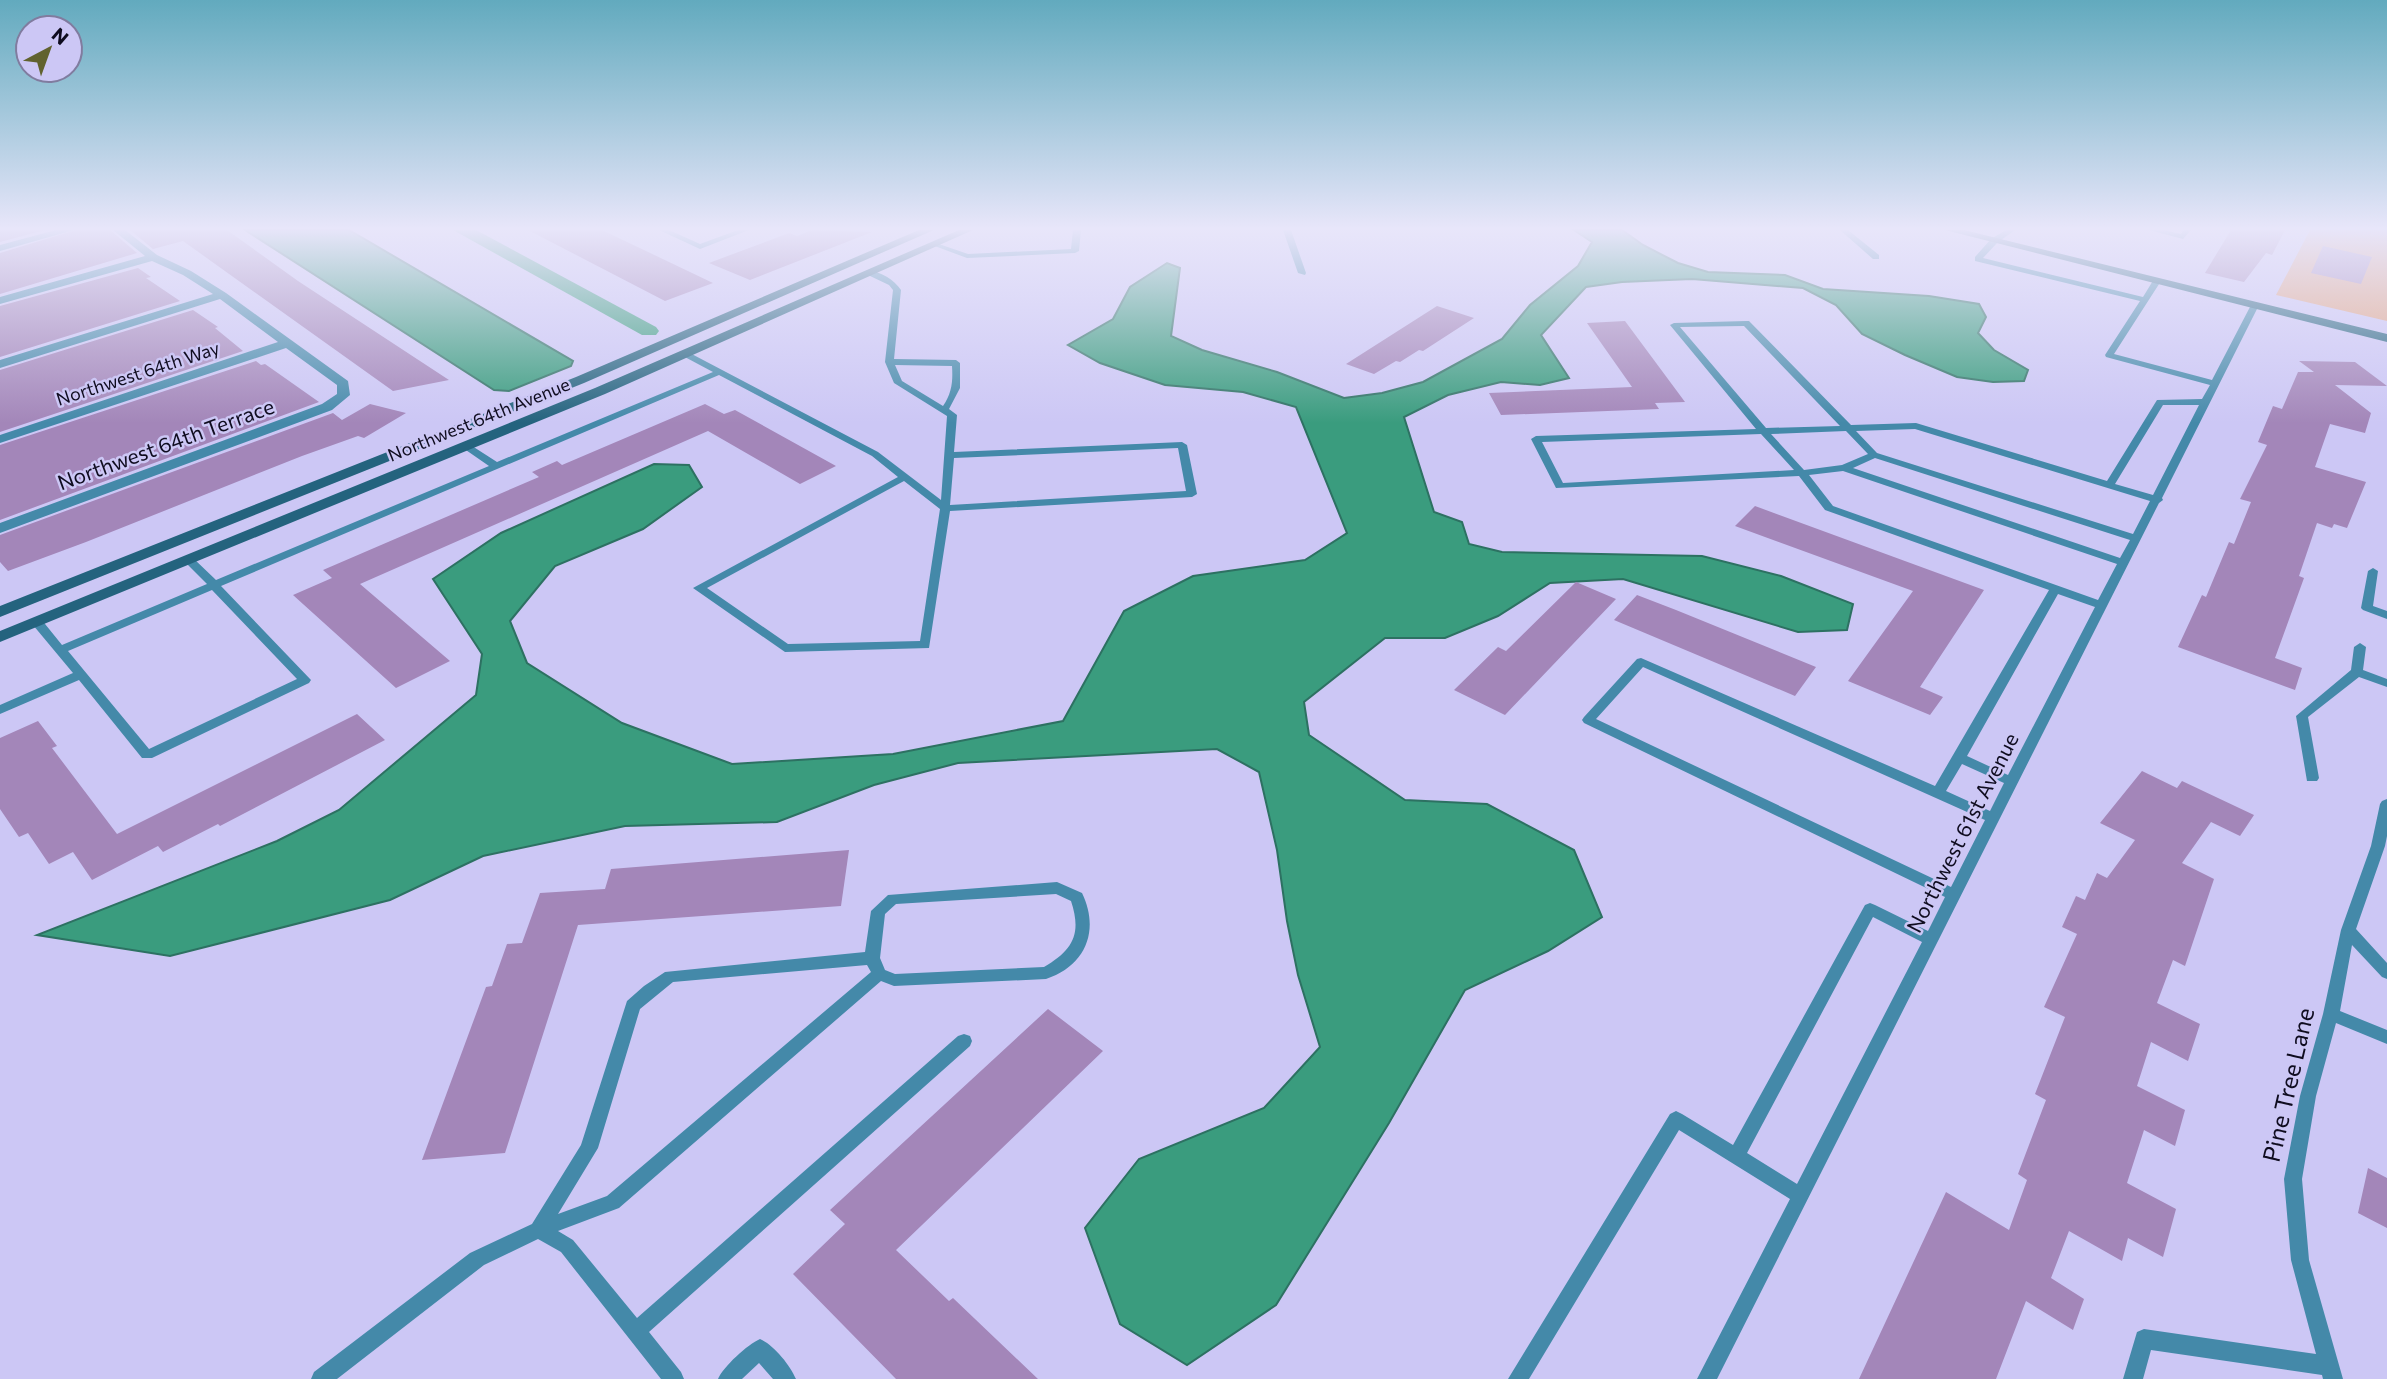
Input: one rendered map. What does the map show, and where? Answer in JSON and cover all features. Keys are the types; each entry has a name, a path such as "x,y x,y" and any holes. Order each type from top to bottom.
{"street":[{"path":"0,301 23,294"},
{"name":"Northwest 64th Avenue","path":"0,612 665,344 781,294"},
{"name":"Northwest 64th Avenue","path":"0,637 466,446 822,294"},
{"path":"2212,294 2387,338"},
{"path":"0,364 222,295 288,342"},
{"name":"Northwest 64th Terrace","path":"0,528 327,407 344,395 342,384 288,342"},
{"name":"Northwest 64th Way","path":"0,439 288,342"},
{"path":"665,344 686,354"},
{"path":"172,544 189,560"}],"lane":[{"path":"897,294 889,362 898,383 952,415 944,509 925,645 785,648 699,588 905,477"},
{"path":"2122,294 2145,300"},
{"path":"2149,294 2109,355 2214,383"},
{"name":"Northwest 61st Avenue","path":"1707,1379 2126,563 2255,305"},
{"path":"2103,606 1829,509 1802,472 1763,431 1674,325 1746,323 1874,455 2137,539"},
{"path":"686,354 875,454 944,509 1192,494 1182,445 949,455"},
{"path":"889,362 956,363 958,375 955,398 944,410"},
{"path":"60,650 719,372"},
{"path":"2110,484 2160,402 2205,402"},
{"path":"1874,455 1844,468 1560,486 1536,439 1916,426 2158,500"},
{"path":"466,446 496,466"},
{"path":"1844,468 2126,563"},
{"path":"37,622 147,755 305,680 189,560"},
{"path":"2373,571 2367,608 2387,615"},
{"path":"1938,793 2055,589"},
{"path":"2312,778 2302,716 2357,672 2360,647"},
{"path":"1955,895 1588,720 1641,662 1994,820"},
{"path":"2357,672 2387,683"},
{"path":"0,709 80,675"},
{"path":"1959,758 2013,782"},
{"name":"Pine Tree Lane","path":"2331,1372 2300,1261 2293,1179 2308,1096 2330,1014 2348,930 2378,846 2387,804"},
{"path":"321,1379 477,1259 538,1230 613,1202 876,966 878,911 893,899 1057,888 1077,897 1084,915 1079,949 1066,962 1046,973 894,980 876,966 670,976 649,990 633,1006 589,1148 538,1230"},
{"path":"1736,1156 1870,909 1932,940"},
{"path":"2348,930 2387,973"},
{"path":"2330,1014 2387,1037"},
{"path":"636,1331 964,1041"},
{"path":"1518,1379 1676,1119 1801,1196"},
{"path":"538,1230 567,1246 674,1379"},
{"path":"2133,1379 2144,1339 2331,1372"},
{"path":"728,1379 760,1349 786,1379"}],"shaded area":[{"path":"345,294 459,294 573,361 571,366 509,391 494,390"},
{"path":"1126,294 1177,294 1171,336 1202,350 1277,372 1344,398 1382,393 1423,382 1502,339 1530,305 1543,294 1579,294 1541,335 1569,378 1540,385 1501,382 1448,395 1404,417 1434,512 1462,522 1469,544 1502,552 1702,556 1781,576 1853,604 1847,630 1798,632 1623,579 1550,583 1498,616 1445,638 1385,638 1304,702 1309,735 1405,800 1487,804 1574,850 1602,917 1548,951 1465,990 1389,1123 1276,1305 1187,1365 1120,1324 1085,1228 1139,1159 1264,1108 1320,1047 1298,975 1277,850 1259,772 1217,749 958,763 874,785 777,822 625,826 483,856 390,900 170,956 37,935 277,841 339,810 476,695 482,654 433,579 501,533 654,464 689,465 702,487 643,529 555,566 510,621 527,663 622,723 732,764 893,754 1063,721 1124,611 1193,576 1305,560 1347,533 1296,407 1243,392 1165,385 1100,363 1068,345 1113,319"},
{"path":"1815,294 1904,294 1979,304 1986,317 1978,333 1994,350 2028,370 2024,381 1993,382 1957,377 1862,334 1836,305"},
{"path":"2387,294 2387,321 2276,295"}],"building":[{"path":"42,294 170,294 180,301 0,357 0,306"},
{"path":"258,294 318,294 449,380 393,391"},
{"path":"652,294 683,294 665,301"},
{"path":"1437,306 1474,318 1423,351 1419,350 1374,374 1346,364"},
{"path":"193,310 218,327 215,328 243,351 0,432 0,370"},
{"path":"1625,321 1685,402 1655,403 1659,409 1501,415 1489,393 1632,387 1587,323"},
{"path":"256,361 261,365 265,364 319,402 0,520 0,445"},
{"path":"2299,361 2355,362 2387,386 2335,385 2371,413 2365,433 2330,424 2315,467 2366,482 2347,528 2334,524 2332,528 2317,523 2299,576 2304,578 2275,658 2302,668 2295,690 2178,647 2202,595 2206,597 2229,542 2234,544 2251,502 2240,499 2267,445 2258,442 2273,406 2282,409 2298,372 2314,372"},
{"path":"370,404 406,413 364,438 358,436 302,456 8,571 0,562 0,535 333,413 342,420"},
{"path":"705,404 724,414 735,410 836,466 800,484 708,431 360,584 450,661 396,688 293,595 332,578 323,570 539,477 532,472 557,461 562,465"},
{"path":"1755,506 1984,590 1920,687 1943,697 1930,715 1848,681 1913,591 1735,526"},
{"path":"1576,582 1616,599 1505,715 1454,690 1498,647 1506,651"},
{"path":"1637,595 1816,667 1795,696 1614,620"},
{"path":"357,714 385,740 220,826 218,824 163,852 158,846 92,880 73,852 49,864 28,833 19,837 0,809 0,738 38,721 57,746 52,748 117,834"},
{"path":"2142,771 2177,788 2182,781 2254,815 2240,836 2211,822 2182,863 2214,879 2185,966 2173,960 2157,1003 2200,1024 2188,1061 2151,1042 2137,1086 2185,1110 2175,1146 2144,1130 2127,1183 2176,1209 2163,1257 2128,1238 2122,1261 2069,1231 2051,1278 2084,1299 2073,1330 2026,1301 1996,1379 1859,1379 1946,1192 2009,1230 2027,1180 2018,1174 2046,1100 2035,1094 2065,1017 2044,1007 2077,934 2062,927 2076,896 2085,900 2097,873 2107,878 2135,840 2100,823"},
{"path":"849,850 841,906 578,925 505,1153 422,1160 486,987 492,986 507,944 522,943 540,893 605,889 611,869"},
{"path":"1048,1009 1103,1051 896,1250 949,1301 953,1298 1038,1379 896,1379 793,1274 845,1224 830,1210"},
{"path":"2368,1168 2387,1178 2387,1228 2358,1213"}],"waterway":[{"path":"581,294 649,331"}]}
